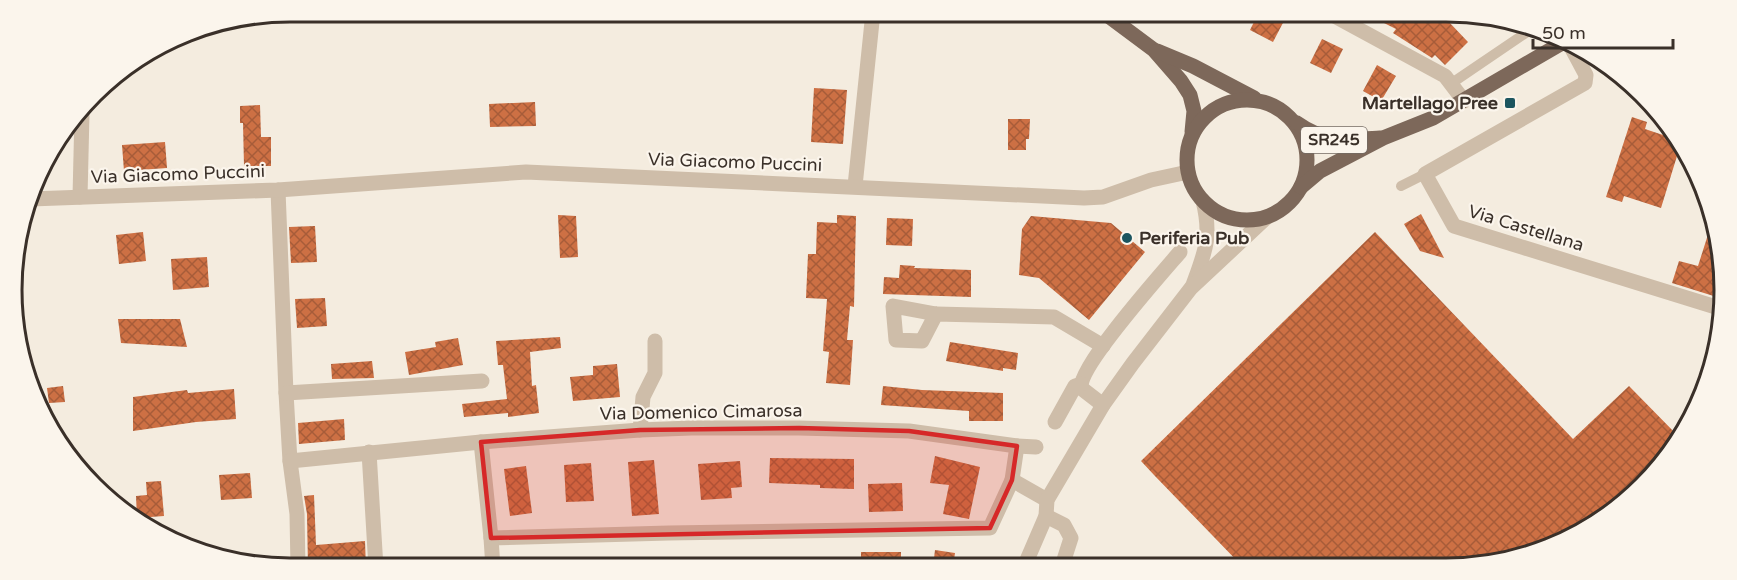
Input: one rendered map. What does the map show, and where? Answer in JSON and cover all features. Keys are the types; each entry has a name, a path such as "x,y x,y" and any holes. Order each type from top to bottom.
{"main road":[{"path":"1116,22 1154,50 1193,66 1276,107 1292,119 1306,149 1306,172 1300,188 1288,204 1267,217 1250,220 1232,219 1216,212 1203,201 1191,183 1188,172 1186,153 1194,111 1190,95 1154,50"},
{"name":"SR245","path":"1300,188 1320,171 1383,138 1433,118 1556,46"},
{"path":"1191,135 1200,121 1219,106 1241,99 1258,100"},
{"name":"SR245","path":"1292,119 1324,138 1336,140 1383,138"}],"street":[{"path":"855,186 872,22"},
{"path":"1345,22 1445,76 1464,100"},
{"path":"1425,174 1585,83 1586,75 1575,55"},
{"name":"Via Giacomo Puccini","path":"80,196 82,123"},
{"name":"Via Giacomo Puccini","path":"39,199 278,190 526,172 1084,198 1103,197 1151,180 1188,172"},
{"name":"Via Castellana","path":"1425,174 1454,226 1714,306"},
{"name":"Via Giacomo Puccini","path":"278,190 286,393 290,461 297,514 298,558"},
{"path":"1191,288 1206,249 1208,230 1203,201"},
{"path":"1028,558 1046,516 1047,500 1103,405 1191,288 1267,217"},
{"path":"1103,405 1081,388 1084,374 1103,346 1179,252"},
{"path":"936,314 1054,317 1103,346"},
{"path":"640,430 643,396 655,373 655,341"},
{"path":"286,393 482,381"},
{"path":"1055,422 1075,386 1081,384"},
{"name":"Via Domenico Cimarosa","path":"481,442 640,430 799,428 909,431 1036,447"},
{"path":"290,461 481,442 492,558"},
{"path":"491,538 990,528 1012,480 1017,446"},
{"path":"369,452 375,558"},
{"path":"1012,480 1047,500"},
{"path":"1046,516 1064,525 1071,538 1065,558"}],"lane":[{"path":"1452,83 1524,34"},
{"path":"1401,186 1425,174"}],"highlighted area":[{"path":"799,428 909,431 1017,446 1012,480 990,528 491,538 481,442 640,430"}],"building":[{"path":"1254,22 1283,22 1273,42 1250,30"},
{"path":"1382,22 1449,22 1468,42 1445,65 1435,55 1432,58 1393,33 1396,29"},
{"path":"1322,39 1343,49 1331,73 1310,63"},
{"path":"1377,65 1396,76 1381,101 1363,91"},
{"path":"814,88 847,90 843,144 811,142"},
{"path":"535,102 536,126 490,127 489,104"},
{"path":"260,105 261,137 271,137 271,166 244,166 243,123 240,123 240,106"},
{"path":"1632,117 1647,122 1645,129 1665,136 1678,154 1661,208 1624,196 1622,202 1606,197"},
{"path":"1008,119 1030,119 1026,150 1008,150"},
{"path":"165,142 167,168 124,171 122,145"},
{"path":"1421,214 1444,258 1420,251 1404,224"},
{"path":"558,215 576,216 578,257 560,258"},
{"path":"837,215 856,216 854,307 850,306 847,340 853,340 850,385 826,383 829,352 823,351 827,299 806,298 808,254 816,254 817,222 837,223"},
{"path":"1031,216 1111,223 1145,252 1089,320 1039,278 1019,275 1022,229"},
{"path":"887,218 913,219 912,246 886,245"},
{"path":"315,226 317,262 291,263 289,227"},
{"path":"143,232 146,261 119,264 116,235"},
{"path":"1375,232 1573,439 1629,386 1674,432 1636,479 1610,502 1581,522 1549,537 1516,548 1482,555 1447,558 1234,558 1141,461"},
{"path":"1708,234 1714,273 1714,296 1672,283 1679,261 1698,266"},
{"path":"207,257 209,287 173,290 171,259"},
{"path":"900,265 915,266 914,268 971,270 971,297 883,294 884,277 899,278"},
{"path":"325,298 327,326 297,328 295,299"},
{"path":"118,319 180,319 187,347 121,343"},
{"path":"560,337 561,348 530,352 532,386 536,385 539,413 508,417 508,413 464,417 462,404 507,399 503,365 498,365 496,341"},
{"path":"458,338 463,365 409,375 405,352 436,347 435,342"},
{"path":"950,342 1018,353 1016,370 1003,368 1003,371 946,361"},
{"path":"372,361 374,378 332,379 331,364"},
{"path":"617,364 620,397 573,401 570,377 593,375 593,366"},
{"path":"63,386 65,402 49,403 47,388"},
{"path":"883,386 1003,393 1003,421 969,421 969,411 881,405"},
{"path":"234,389 236,419 133,431 133,397 187,390 188,393"},
{"path":"344,419 345,440 299,444 298,423"},
{"path":"935,456 980,467 969,519 943,514 949,485 930,483"},
{"path":"770,458 854,459 854,489 769,483"},
{"path":"654,460 659,514 632,516 628,462"},
{"path":"740,461 742,487 731,488 732,498 701,500 698,464"},
{"path":"591,463 594,501 566,502 564,465"},
{"path":"526,466 532,513 510,516 504,469"},
{"path":"250,473 252,498 221,500 219,475"},
{"path":"161,481 164,516 149,517 137,509 136,496 147,495 146,482"},
{"path":"902,483 903,511 869,512 868,484"},
{"path":"314,495 316,545 365,541 366,558 308,558 307,514 304,496"},
{"path":"935,550 955,553 954,558 934,558"},
{"path":"861,552 901,552 901,558 861,558"}],"place":[{"name":"Martellago Pree","path":"1510,103"},
{"name":"Periferia Pub","path":"1127,238"}]}
